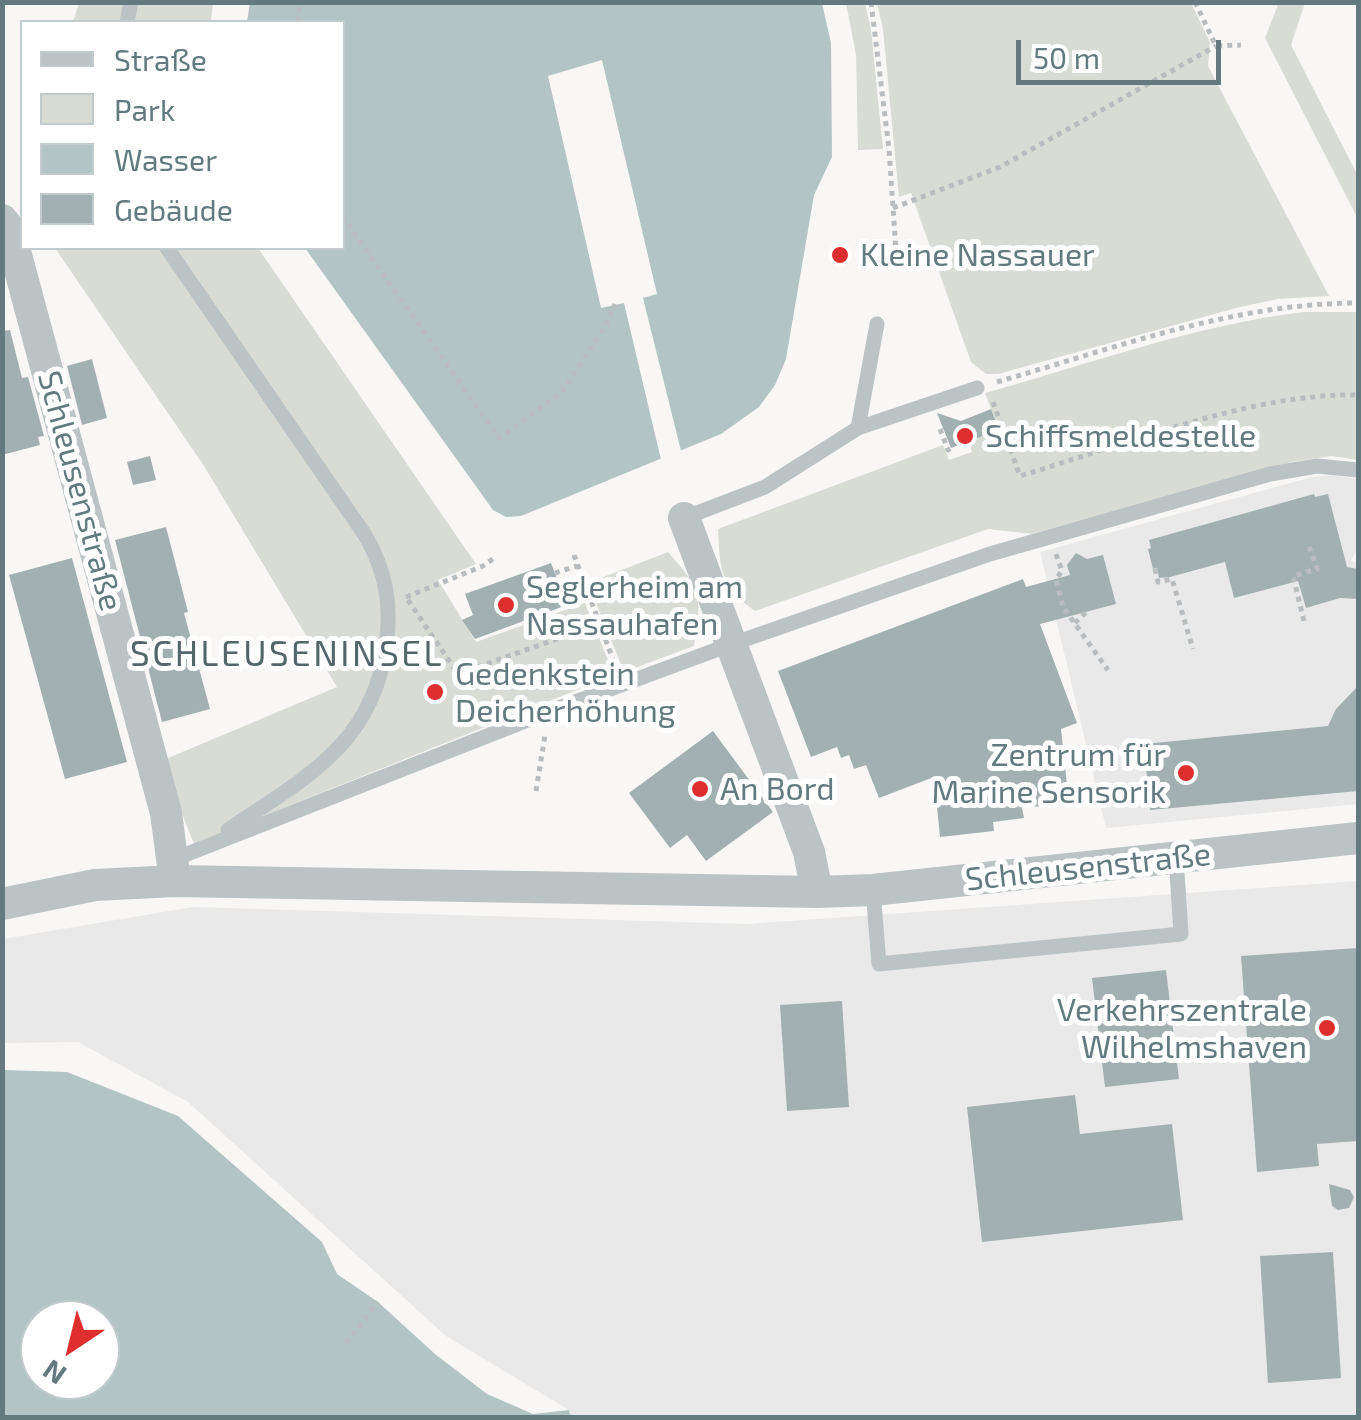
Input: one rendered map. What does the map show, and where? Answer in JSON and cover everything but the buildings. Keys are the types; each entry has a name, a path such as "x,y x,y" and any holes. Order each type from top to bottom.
{"street":[{"name":"Schleusenstraße","path":"2,220 9,230 166,813 174,871"},
{"path":"684,518 810,852 816,892"},
{"name":"Schleusenstraße","path":"2,904 174,871 816,892 874,890 1358,838"}],"lane":[{"path":"169,250 365,535 384,574 388,596 383,669 360,726 314,770 174,871"},
{"path":"858,428 877,324"},
{"path":"684,518 765,487 858,428 982,387"},
{"path":"208,844 623,684 990,554 1270,474 1317,466 1358,470"},
{"path":"874,890 879,964 1181,934 1176,857"}],"path":[{"path":"871,2 897,266"},
{"path":"1195,2 1216,46"},
{"path":"893,208 1000,167 1216,46 1241,45"},
{"path":"345,220 499,438 562,392 606,326 615,304"},
{"path":"1358,303 1304,304 1248,312 982,387 1020,476 1218,416 1316,396 1358,395"},
{"path":"940,430 948,450 951,448"},
{"path":"1304,621 1293,576 1317,569 1310,546 1313,544"},
{"path":"574,556 623,684"},
{"path":"494,558 406,597 458,674 599,624"},
{"path":"555,574 577,566"},
{"path":"1155,568 1158,582 1172,579 1193,649"},
{"path":"1062,570 1056,580 1063,607 1108,670"},
{"path":"1075,624 1087,611"},
{"path":"536,791 548,712"},
{"path":"346,1343 378,1302"}],"shaded area":[{"path":"1312,477 1358,479 1358,547 1351,561 1358,563 1358,804 1106,828 1040,552"},
{"path":"1358,881 1358,1417 571,1417 569,1410 446,1336 188,1102 78,1042 3,1043 3,939 193,907 747,924"}],"green space":[{"path":"1279,2 1305,3 1291,45 1358,176 1358,219 1265,38"},
{"path":"79,3 213,3 211,20 74,20"},
{"path":"846,3 865,3 883,149 858,150 856,55"},
{"path":"877,3 1191,3 1210,42 1208,66 1329,296 1278,299 1236,308 998,374 986,374 971,362 911,193 899,197 883,29"},
{"path":"56,250 259,250 476,564 438,580 476,642 585,603 614,675 194,844 161,761 337,687 204,466"},
{"path":"1305,312 1358,312 1358,460 1332,456 1292,462 1032,534 988,529 755,611 728,585 718,529 943,445 949,460 972,452 969,441 999,430 985,393 1184,335"},
{"path":"668,552 688,576 697,595 694,646 624,672 588,583"}],"water":[{"path":"250,2 822,3 831,43 832,157 814,195 786,359 775,385 759,407 721,434 521,516 506,517 493,510 306,250 345,250 345,20 247,20"},
{"path":"3,1070 67,1072 178,1116 322,1242 337,1274 378,1302 487,1394 533,1414 569,1410 571,1417 3,1417"}],"pier":[{"path":"602,60 657,294 643,298 682,455 662,464 624,303 601,308 548,76"}],"place":[{"name":"Kleine Nassauer","path":"840,255"},
{"name":"Schiffsmeldestelle","path":"965,436"},
{"name":"Seglerheim am Nassauhafen","path":"506,605"},
{"name":"Gedenkstein Deicherhöhung","path":"435,692"},
{"name":"Zentrum für Marine Sensorik","path":"1186,773"},
{"name":"An Bord","path":"700,789"},
{"name":"Verkehrszentrale Wilhelmshaven","path":"1327,1028"}],"district":[{"name":"SCHLEUSENINSEL","path":"287,654"}]}
